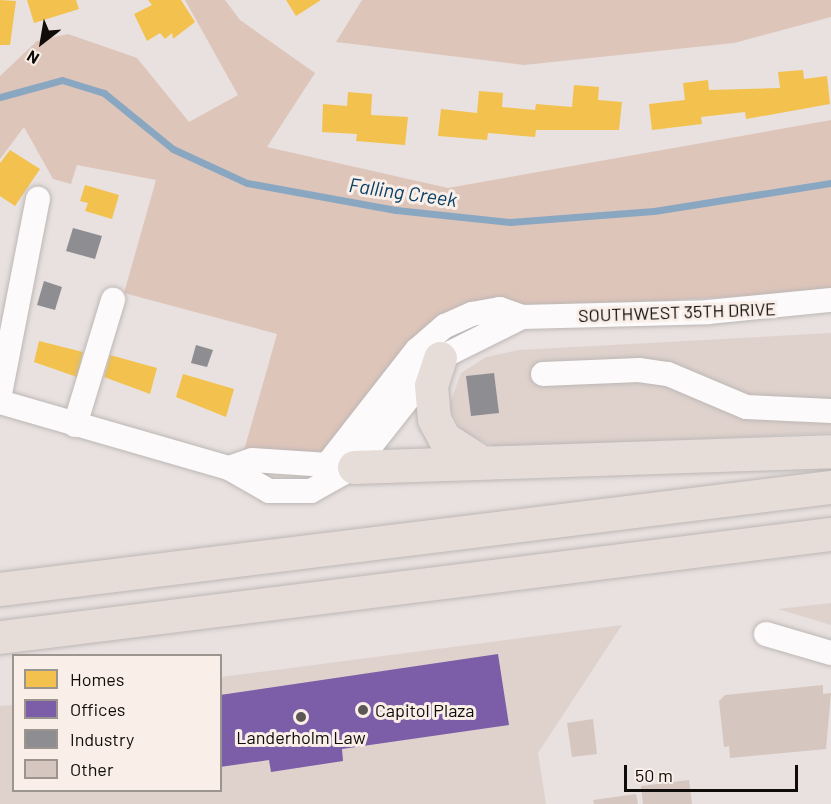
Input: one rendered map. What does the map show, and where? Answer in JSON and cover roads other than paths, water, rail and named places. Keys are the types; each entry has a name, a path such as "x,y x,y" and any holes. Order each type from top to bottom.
{"highway":[{"path":"440,358 431,385 434,419 444,438 478,460"},
{"path":"341,466 478,460 831,451"},
{"path":"0,589 831,487"},
{"path":"0,637 831,534"}],"street":[{"path":"0,394 38,199"},
{"path":"75,425 113,300"},
{"name":"SOUTHWEST 35TH DRIVE","path":"341,466 432,335 485,311 500,309 522,317 749,310 831,300"},
{"name":"SOUTHWEST 35TH DRIVE","path":"341,466 440,358 522,317"},
{"path":"543,374 639,370 668,374 746,407 831,411"},
{"path":"0,402 229,468 249,484 297,493 327,485 341,466"},
{"path":"766,634 831,653"}],"waterway":[{"name":"Falling Creek","path":"0,97 62,80 104,93 173,149 247,183 396,210 510,222 654,211 831,183"}],"place":[{"name":"Capitol Plaza","path":"363,710"},
{"name":"Landerholm Law","path":"301,717"}]}
